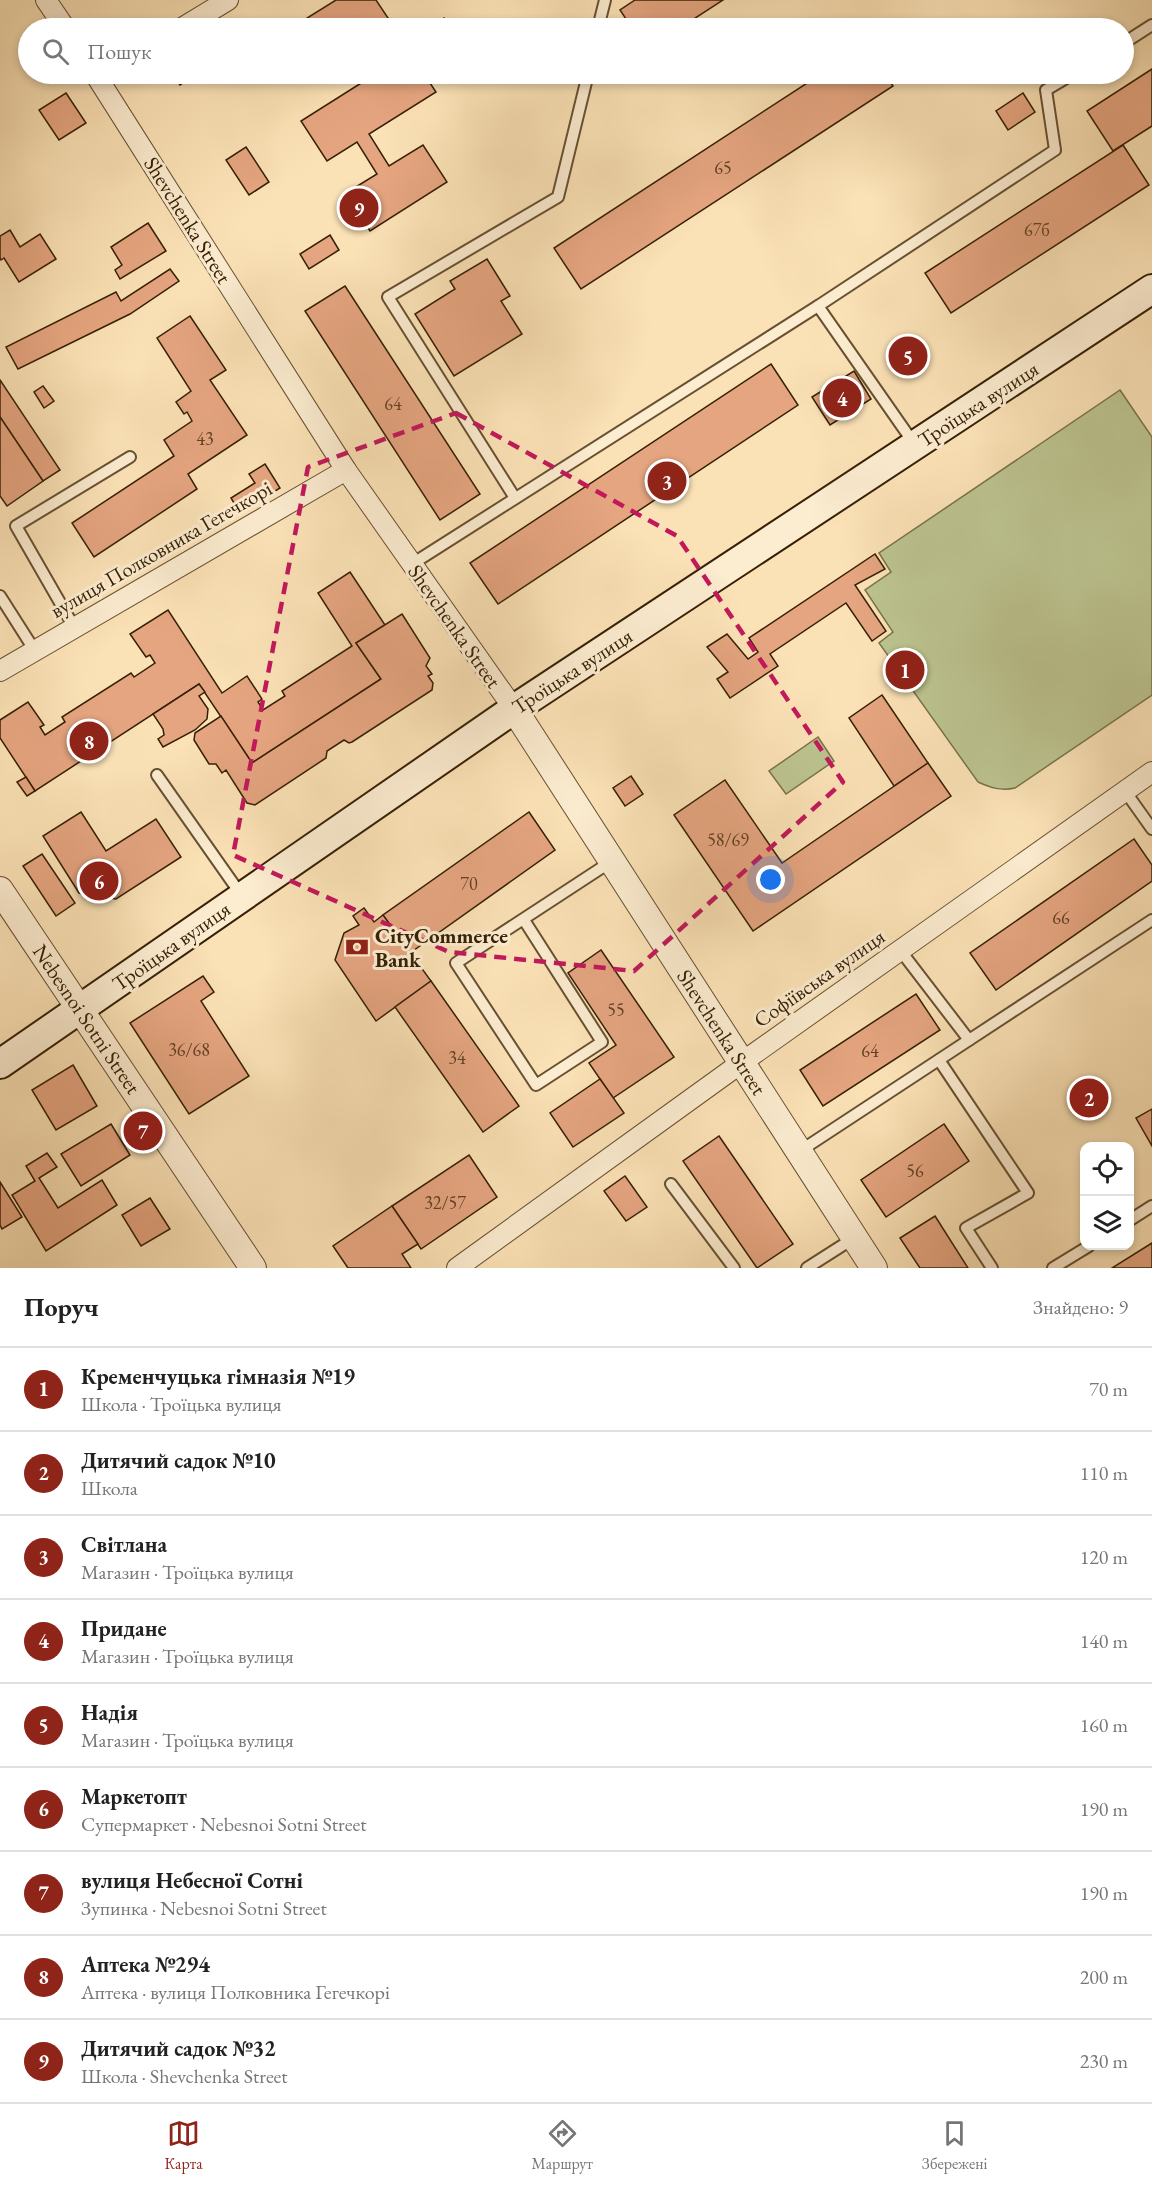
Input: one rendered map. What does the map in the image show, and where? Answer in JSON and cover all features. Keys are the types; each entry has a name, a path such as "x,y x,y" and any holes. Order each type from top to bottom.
{"main road":[{"name":"Троїцька вулиця","path":"0,1064 514,709 1152,289"}],"street":[{"path":"46,0 58,18"},
{"path":"198,18 228,0"},
{"name":"Shevchenka Street","path":"106,84 346,470 514,709 874,1268"},
{"name":"вулиця Полковника Гегечкорі","path":"0,670 346,470"},
{"name":"Софіївська вулиця","path":"457,1268 741,1063 1152,772"},
{"name":"Nebesnoi Sotni Street","path":"0,890 254,1268"}],"lane":[{"path":"600,18 605,0"},
{"path":"1134,37 1152,25"},
{"path":"515,498 388,297 558,197 586,84"},
{"path":"412,564 818,306 1055,150 1046,90 1056,84"},
{"path":"818,306 915,445"},
{"path":"74,627 16,526 130,457"},
{"path":"0,596 35,651"},
{"path":"158,775 242,896"},
{"path":"1125,791 1152,829"},
{"path":"524,920 602,1042 536,1085 456,963 612,861"},
{"path":"800,1151 1152,920"},
{"path":"900,950 969,1040"},
{"path":"939,1060 1028,1193 966,1228 992,1268"},
{"path":"671,1184 734,1268"},
{"path":"1134,1217 1152,1206"},
{"path":"807,1268 854,1238"},
{"path":"1053,1268 1081,1250"}],"highlighted area":[{"path":"456,413 677,536 843,782 634,971 449,952 233,855 308,467"}],"green space":[{"path":"1120,390 1152,437 1152,695 1015,788 1001,789 987,786 978,782 879,643 893,632 865,590 891,572 879,553"},
{"path":"818,737 834,761 786,794 769,771"}],"building":[{"path":"336,0 376,0 388,18 307,18"},
{"path":"635,0 723,0 695,18 625,18 620,10"},
{"path":"1152,69 1152,126 1113,151 1087,111 1129,84 1134,84 1134,81"},
{"path":"360,84 431,84 436,92 369,134 389,166 423,145 447,182 370,231 346,193 377,174 357,142 327,161 301,121"},
{"path":"806,84 892,84 893,86 581,289 554,248"},
{"path":"66,93 86,123 59,140 39,110"},
{"path":"1023,93 1035,112 1008,130 996,111"},
{"path":"1123,145 1149,185 951,313 925,273"},
{"path":"246,147 269,182 249,195 226,160"},
{"path":"148,223 166,251 120,279 115,270 122,265 111,247"},
{"path":"10,230 20,247 40,234 56,259 19,282 4,258 1,260 0,258 0,236"},
{"path":"330,235 339,250 309,269 300,254"},
{"path":"487,259 510,296 501,301 522,334 454,376 415,314 455,289 450,281"},
{"path":"170,269 179,281 130,314 18,369 6,347 116,292 121,301"},
{"path":"345,286 480,494 440,520 305,311"},
{"path":"190,316 226,370 210,380 247,435 188,474 197,489 94,557 72,523 174,456 164,440 192,421 187,412 184,414 176,402 191,391 157,338"},
{"path":"771,364 798,405 498,604 470,563"},
{"path":"854,371 871,399 830,425 812,397"},
{"path":"0,380 60,470 43,481 0,417"},
{"path":"43,386 54,401 44,408 34,392"},
{"path":"0,417 43,481 7,506 0,496"},
{"path":"265,464 280,488 240,513 231,498 255,483 249,474"},
{"path":"875,554 885,569 855,585 886,631 872,641 846,603 770,654 778,666 730,698 717,679 728,672 707,647 727,634 748,659 758,652 749,638"},
{"path":"350,572 385,625 356,643 381,679 252,763 199,684 35,791 0,738 0,720 28,702 44,725 40,727 45,735 65,722 62,717 131,673 134,677 155,663 150,655 146,657 130,634 168,610 222,693 247,676 262,699 258,702 263,710 285,696 282,691 352,646 318,593"},
{"path":"402,614 430,658 426,666 432,674 428,676 433,683 432,690 352,742 344,740 327,751 326,758 255,805 247,803 226,770 222,773 216,764 209,764 194,740 195,733 221,716 252,763 381,679 356,643"},
{"path":"199,684 205,692 199,696 208,709 207,719 195,730 163,747 158,739 164,735 163,729 153,714"},
{"path":"882,695 928,763 894,786 849,718"},
{"path":"928,763 951,796 753,931 674,815 725,780 782,863"},
{"path":"631,776 643,794 625,806 613,788"},
{"path":"26,777 35,791 27,796 17,782"},
{"path":"81,812 106,851 156,819 181,857 116,899 79,893 43,836"},
{"path":"529,812 555,850 410,953 383,915"},
{"path":"1134,839 1152,865 1152,881 996,990 970,953"},
{"path":"42,854 75,903 56,916 23,866"},
{"path":"364,908 374,922 383,915 431,981 376,1021 335,960 344,933 359,925 353,916"},
{"path":"601,950 674,1057 613,1098 589,1063 616,1045 568,973"},
{"path":"203,976 214,992 201,1001 249,1076 189,1114 130,1023"},
{"path":"431,981 519,1106 483,1132 395,1007"},
{"path":"916,994 940,1030 823,1106 800,1070"},
{"path":"73,1065 97,1106 56,1130 32,1090"},
{"path":"600,1079 624,1113 573,1147 550,1113"},
{"path":"1152,1109 1152,1146 1136,1118"},
{"path":"111,1124 130,1155 81,1186 61,1154"},
{"path":"944,1124 969,1161 886,1217 861,1180"},
{"path":"719,1136 793,1244 757,1268 683,1161"},
{"path":"47,1153 57,1167 39,1178 58,1208 102,1180 117,1205 46,1251 12,1195 35,1181 26,1166"},
{"path":"469,1155 497,1197 421,1249 392,1206"},
{"path":"625,1176 647,1207 626,1221 604,1191"},
{"path":"0,1182 22,1217 2,1229 0,1225"},
{"path":"150,1198 170,1229 141,1246 122,1215"},
{"path":"392,1206 418,1244 402,1254 411,1268 348,1268 333,1246"},
{"path":"935,1216 968,1268 920,1268 900,1238"},
{"path":"1152,1243 1152,1268 1112,1268"}],"place":[{"name":"Дитячий садок №32","path":"359,208"},
{"name":"Надія","path":"908,356"},
{"name":"Придане","path":"842,398"},
{"name":"Світлана","path":"667,481"},
{"name":"Кременчуцька гімназія №19","path":"905,670"},
{"name":"Аптека №294","path":"89,741"},
{"name":"Маркетопт","path":"99,881"},
{"name":"CityCommerce Bank","path":"357,947"},
{"name":"Дитячий садок №10","path":"1089,1098"},
{"name":"вулиця Небесної Сотні","path":"143,1131"}]}
